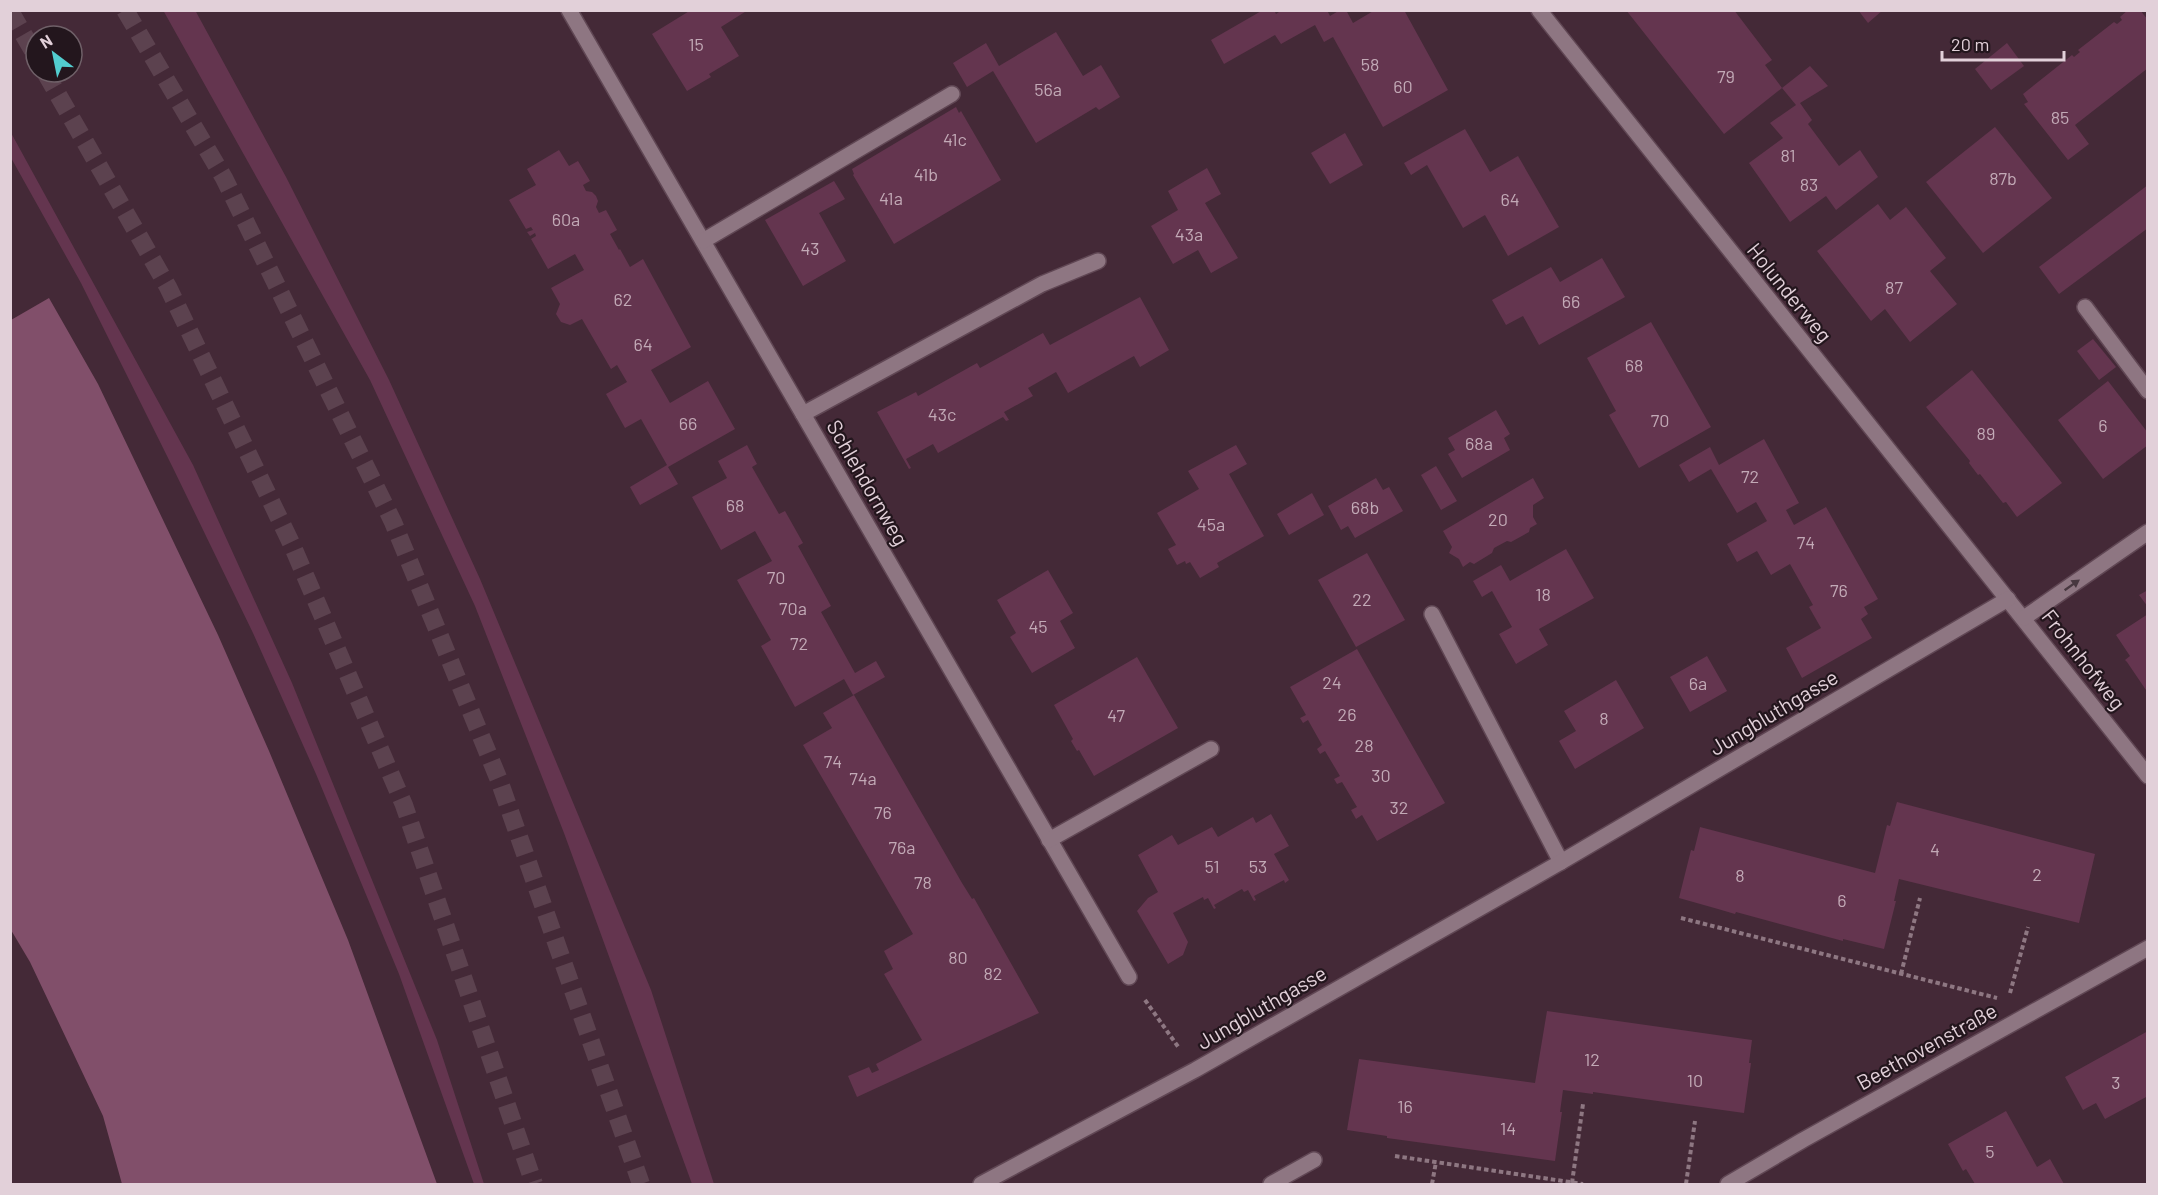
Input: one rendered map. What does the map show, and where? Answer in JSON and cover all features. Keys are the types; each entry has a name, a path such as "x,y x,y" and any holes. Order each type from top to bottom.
{"street":[{"name":"Schlehdornweg","path":"569,10 1129,977"},
{"name":"Holunderweg","path":"1539,10 2008,599"},
{"path":"703,241 952,94"},
{"path":"803,414 1042,284 1098,261"},
{"path":"2085,307 2148,391"},
{"path":"2024,618 2148,532"},
{"name":"Frohnhofweg","path":"2008,599 2148,776"},
{"name":"Jungbluthgasse","path":"981,1185 1195,1070 1561,862 2008,599"},
{"path":"1432,614 1561,862"},
{"path":"1049,840 1211,748"},
{"name":"Beethovenstraße","path":"1728,1185 1803,1140 2148,948"},
{"path":"1271,1185 1314,1160"}],"path":[{"path":"1901,974 1920,898"},
{"path":"1681,918 2008,1001 2028,927"},
{"path":"1129,977 1195,1070"},
{"path":"1572,1183 1583,1104"},
{"path":"1686,1185 1695,1121"},
{"path":"1395,1156 1583,1185"},
{"path":"1432,1185 1436,1162"}],"shaded area":[{"path":"49,298 98,384 218,635 269,751 348,940 437,1184 122,1184 103,1116 30,962 11,930 11,320"}],"building":[{"path":"163,10 195,10 286,177 389,380 480,579 651,990 714,1184 692,1184 564,833 475,606 370,380"},
{"path":"691,10 748,10 721,27 739,56 709,74 711,77 687,91 652,34"},
{"path":"1263,10 1274,10 1276,14 1282,10 1327,10 1330,16 1340,10 1346,10 1353,23 1375,10 1404,10 1448,90 1383,127 1333,37 1324,42 1315,25 1281,44 1275,35 1224,64 1211,40"},
{"path":"1626,10 1734,10 1772,60 1765,65 1782,88 1724,134"},
{"path":"1858,10 1883,10 1868,23"},
{"path":"2128,10 2140,10 2148,20 2148,68 2075,125 2089,144 2068,160 2024,104 2028,102 2023,94 2072,55 2074,57 2080,52 2078,50 2114,22 2117,24 2122,20 2120,17"},
{"path":"1056,32 1083,76 1101,65 1120,97 1099,110 1096,107 1036,143 993,71 967,87 953,63 986,43 999,66"},
{"path":"2007,43 2024,66 1991,90 1975,69"},
{"path":"1810,66 1828,86 1800,103 1812,120 1808,124 1839,166 1860,150 1878,177 1836,210 1826,196 1790,222 1749,163 1783,138 1770,123 1796,105 1782,88"},
{"path":"956,107 959,113 961,111 1001,180 894,244 853,175 852,169"},
{"path":"1995,127 2052,198 1983,253 1926,182"},
{"path":"1465,129 1490,172 1518,156 1559,227 1508,256 1485,215 1463,228 1427,165 1411,175 1404,163"},
{"path":"10,131 193,465 292,683 437,1040 484,1184 474,1184 399,974 316,774 253,633 81,283 10,156"},
{"path":"1345,133 1363,165 1330,184 1311,153"},
{"path":"559,150 569,166 578,161 590,181 583,185 586,191 596,196 598,201 596,207 599,213 606,210 617,230 610,234 619,250 630,267 643,259 691,347 651,370 670,403 708,381 735,429 668,467 678,484 640,505 630,487 667,465 641,419 625,428 606,394 627,382 617,365 611,369 582,319 570,325 561,322 556,314 560,304 551,288 584,270 575,254 548,269 531,239 536,236 535,233 530,236 527,232 533,230 531,227 526,229 509,200 536,185 527,169"},
{"path":"1207,168 1221,194 1205,203 1238,258 1211,273 1198,250 1173,264 1151,226 1178,210 1168,191"},
{"path":"834,181 845,199 819,213 846,261 803,286 765,220"},
{"path":"2148,185 2148,228 2059,294 2039,267"},
{"path":"1878,204 1890,220 1906,207 1946,258 1930,271 1957,304 1910,342 1885,309 1871,321 1817,251"},
{"path":"1602,258 1625,297 1539,345 1523,316 1506,325 1492,300 1551,267 1560,282"},
{"path":"1140,297 1169,350 1140,367 1134,356 1068,393 1056,372 1028,388 1033,396 1004,412 1009,420 1006,421 1003,417 938,453 933,444 906,459 911,468 909,469 877,412 916,392 918,396 977,363 980,368 1043,333 1050,345"},
{"path":"1651,322 1711,427 1639,468 1609,415 1616,411 1587,358"},
{"path":"2093,339 2116,367 2099,380 2077,351"},
{"path":"1972,370 2062,483 2017,517 1980,474 1978,475 1969,463 1970,461 1926,407"},
{"path":"2108,381 2148,433 2148,445 2103,479 2058,420"},
{"path":"1496,410 1510,434 1504,438 1510,450 1462,478 1448,454 1455,450 1448,438"},
{"path":"1764,439 1799,503 1786,510 1794,525 1826,507 1878,599 1864,607 1868,614 1861,619 1872,638 1802,678 1786,648 1821,628 1809,607 1813,605 1790,564 1771,575 1757,551 1737,562 1727,544 1767,521 1756,502 1737,513 1711,469 1689,482 1679,465 1710,447 1719,465"},
{"path":"747,445 757,464 752,467 779,514 785,511 803,543 798,546 831,606 821,612 855,673 876,661 885,677 853,695 844,679 795,707 761,646 771,640 737,580 772,561 755,531 721,550 692,497 727,478 718,461"},
{"path":"1236,445 1247,464 1229,474 1264,536 1217,563 1219,567 1200,578 1190,562 1186,564 1185,561 1177,565 1168,549 1176,545 1157,513 1199,489 1188,471"},
{"path":"1436,466 1457,501 1441,510 1421,475"},
{"path":"1376,478 1383,490 1389,487 1403,511 1355,538 1348,526 1341,530 1328,506"},
{"path":"1533,478 1544,498 1533,505 1533,517 1537,524 1530,528 1529,532 1494,548 1492,553 1474,564 1470,562 1463,567 1459,559 1449,553 1452,547 1443,531"},
{"path":"1312,493 1324,515 1289,535 1277,514"},
{"path":"1566,549 1594,598 1539,629 1548,645 1516,664 1499,634 1512,627 1492,591 1482,597 1473,581 1501,565 1510,581"},
{"path":"1367,553 1405,620 1356,647 1318,580"},
{"path":"1048,570 1073,613 1060,621 1075,648 1032,673 1010,637 1016,633 997,600"},
{"path":"2148,590 2148,607 2139,595"},
{"path":"2148,614 2148,693 2125,660 2130,656 2116,635"},
{"path":"1357,649 1445,803 1377,841 1362,815 1356,819 1351,810 1357,807 1342,782 1337,784 1334,779 1340,776 1325,751 1320,754 1317,749 1322,745 1308,720 1303,723 1300,718 1306,715 1290,687"},
{"path":"1707,656 1727,691 1690,712 1670,677"},
{"path":"1137,657 1178,728 1094,776 1071,741 1073,739 1054,705"},
{"path":"1616,680 1644,728 1575,769 1559,741 1576,731 1564,711"},
{"path":"854,695 1039,1013 857,1097 848,1076 869,1067 872,1073 879,1070 876,1064 922,1040 884,974 893,969 884,951 913,934 803,745 832,728 823,713"},
{"path":"1897,802 2095,854 2079,923 1899,879 1884,949 1843,939 1843,941 1679,898 1691,850 1694,851 1700,827 1875,873 1887,825 1890,826"},
{"path":"1271,814 1289,846 1274,854 1289,880 1285,883 1284,880 1254,896 1256,900 1254,901 1248,890 1244,892 1242,889 1214,905 1216,908 1214,909 1208,898 1204,900 1203,897 1173,913 1188,942 1183,955 1168,964 1137,911 1148,898 1158,892 1138,855 1172,835 1178,845 1212,827 1218,837 1253,817 1256,823"},
{"path":"1547,1011 1752,1040 1744,1113 1563,1090 1555,1161 1387,1138 1387,1136 1347,1130 1359,1059 1535,1083"},
{"path":"2148,1031 2148,1096 2105,1119 2096,1103 2083,1110 2065,1077"},
{"path":"2006,1111 2037,1167 2050,1159 2064,1184 1975,1184 1966,1169 1963,1171 1948,1144"}],"tunnel":[{"path":"125,10 224,178 393,522 499,780 641,1184"},
{"path":"10,11 24,35"},
{"path":"52,84 168,287 292,545 404,805 534,1184"}]}
